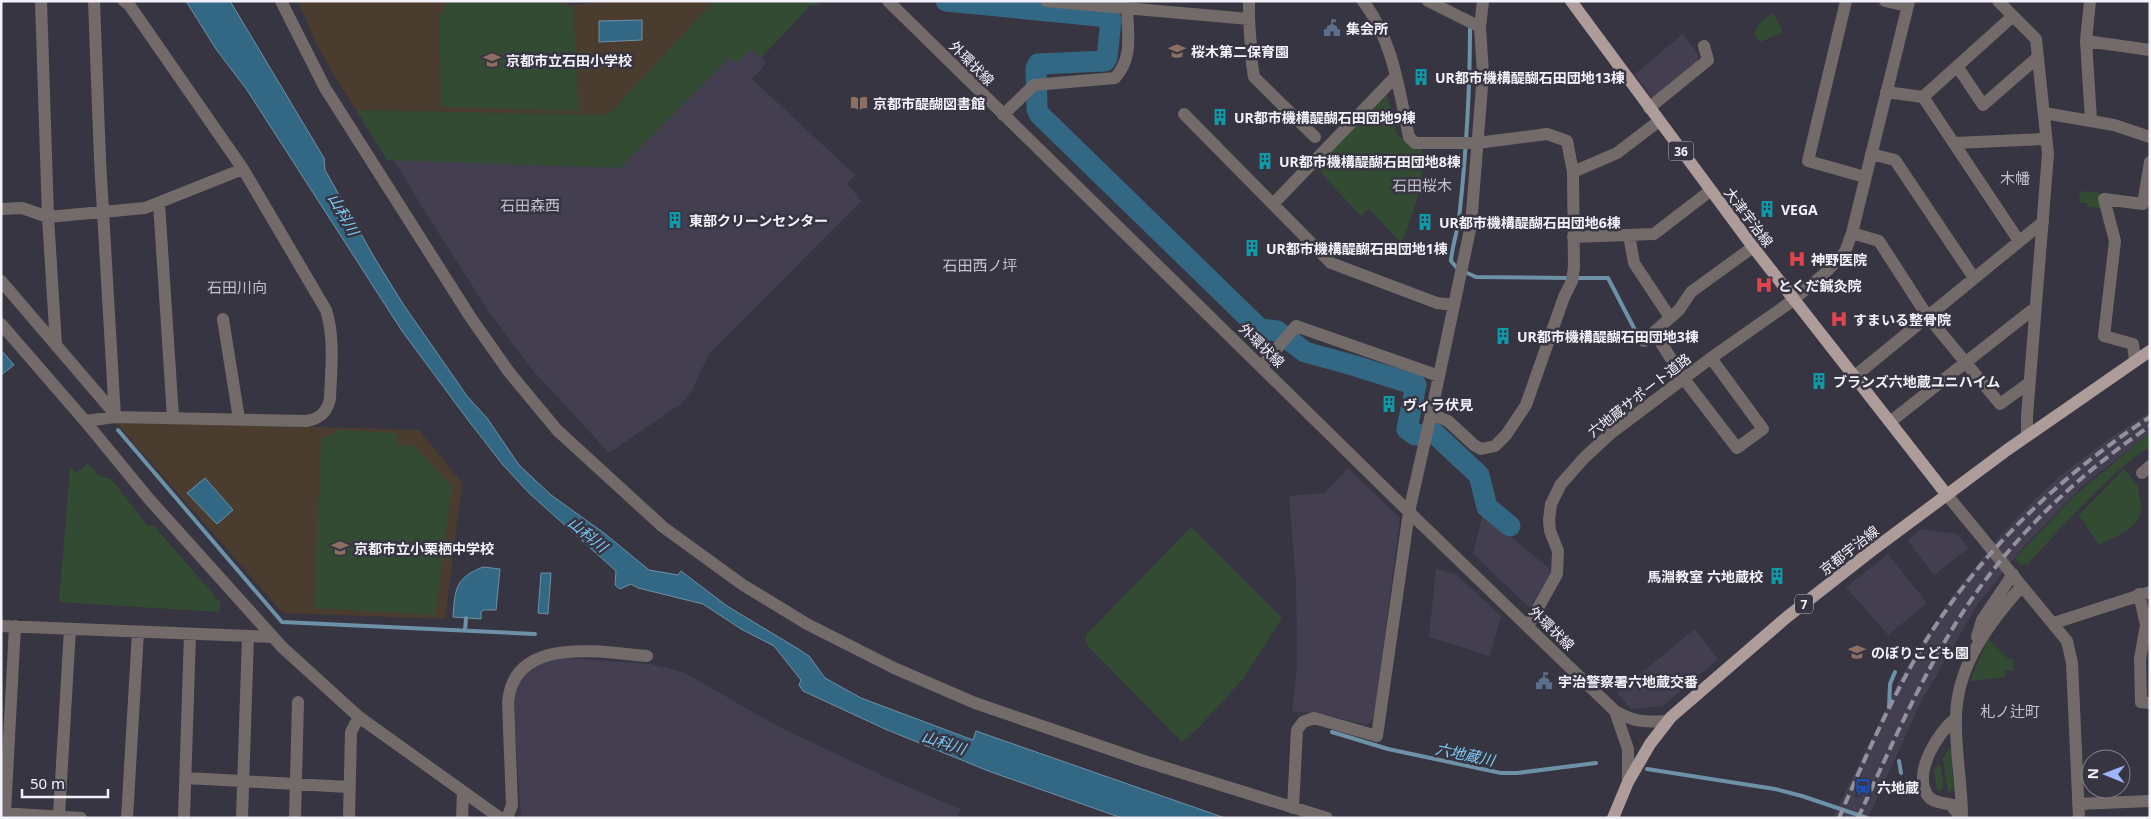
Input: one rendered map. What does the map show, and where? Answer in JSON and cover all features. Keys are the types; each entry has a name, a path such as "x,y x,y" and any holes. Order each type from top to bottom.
{"main road":[{"name":"大津宇治線","path":"1571,1 1752,247 1947,494"},
{"name":"京都宇治線","path":"1613,818 1628,782 1650,744 1667,721 1787,617 1947,494 2150,351"}],"street":[{"path":"40,1 48,217 56,345"},
{"path":"94,1 103,212 115,415"},
{"path":"85,421 115,415 306,421 316,419 323,414 329,407 330,399 332,341 326,310 243,169 130,6 124,1"},
{"path":"281,1 325,88 471,318 509,372 557,430 663,527 743,585 807,624 894,668 975,703 1144,761 1327,818"},
{"name":"外環状線","path":"888,1 1409,512 1615,710 1630,720 1640,722 1667,721"},
{"path":"1046,1 1127,9 1145,6 1249,19"},
{"path":"1248,1 1254,77 1315,137"},
{"path":"1363,1 1382,30 1396,76 1409,137 1415,142 1477,143 1547,134 1567,141 1573,172 1572,281 1564,297 1526,405 1506,435 1495,446 1481,449 1470,442 1448,421 1429,420"},
{"path":"1428,1 1480,27"},
{"path":"1293,808 1297,730 1303,722 1314,718 1377,736 1409,512 1471,225 1483,74 1480,27 1483,1"},
{"path":"1846,1 1808,162 1865,177"},
{"path":"1886,1 1908,4"},
{"path":"1998,1 2036,39 2048,154 2029,383 2027,436"},
{"path":"2090,1 2086,41 2091,120"},
{"name":"六地蔵サポート道路","path":"1528,626 1552,586 1558,569 1558,551 1550,531 1551,504 1556,492 1584,458 1610,434 1711,358 1785,306 1822,276 1845,252 1852,233 1908,4"},
{"path":"1003,115 1037,84 1115,78 1124,67 1129,42 1127,9"},
{"path":"1923,97 2013,16"},
{"path":"2086,41 2150,50"},
{"path":"1649,108 1708,60 1704,46"},
{"path":"1958,66 1983,105 2038,57"},
{"path":"1273,204 1396,76"},
{"path":"1886,92 1923,97 2019,241"},
{"path":"2044,113 2114,125 2150,137"},
{"path":"1184,114 1331,262 1437,303 1453,305"},
{"path":"1573,172 1617,153 1659,121"},
{"path":"1954,143 2046,140"},
{"path":"1871,154 1895,160 1974,278"},
{"path":"2135,361 2133,344 2104,336 2115,241 2104,199 2143,204 2150,162"},
{"path":"1,209 22,208 48,217 145,208 243,169"},
{"path":"1573,237 1654,234 1710,191"},
{"path":"159,203 173,417"},
{"path":"1855,376 2043,222"},
{"path":"1852,233 1879,241 1928,317 2000,404 2029,383"},
{"path":"1628,235 1634,263 1669,316"},
{"path":"1644,341 1669,316 1679,310 1691,292 1752,247"},
{"path":"1,282 115,415"},
{"path":"1890,422 2036,307"},
{"path":"223,319 239,418"},
{"path":"1,324 150,499 273,637 341,703 500,818"},
{"path":"1262,366 1296,326 1439,376"},
{"path":"1654,332 1684,379 1737,448 1763,429 1711,358"},
{"path":"1947,494 2067,641 2072,663 2078,818"},
{"path":"1962,818 1956,718 1962,684 1976,646 1982,620 2012,574"},
{"path":"1976,646 1994,620 2022,586"},
{"path":"2054,623 2144,593 2146,625 2140,658 2141,702 2150,703"},
{"path":"1,626 273,637"},
{"path":"15,626 3,813 81,818"},
{"path":"59,816 70,629"},
{"path":"127,818 138,632"},
{"path":"184,818 190,634"},
{"path":"242,818 248,636"},
{"path":"507,818 512,805 508,702 509,690 516,676 531,662 551,654 583,651 647,656"},
{"path":"295,818 298,702"},
{"name":"外環状線","path":"1615,710 1628,749 1628,782"},
{"path":"349,818 351,732 359,716"},
{"path":"1956,718 1948,724 1940,737 1924,765 1922,775 1928,796 1936,801 1953,805 1953,808 1962,818"},
{"path":"186,778 349,787"},
{"path":"462,818 463,792"},
{"path":"2078,804 2150,801"}],"shaded area":[{"name":"京都市立石田小学校","path":"298,1 559,1 574,5 608,1 714,1 608,115 356,110 316,43"},
{"path":"1683,34 1698,54 1697,64 1653,99 1635,74"},
{"path":"752,49 766,63 752,79 855,175 847,183 861,201 709,354 692,390 682,403 609,453 530,367 490,313 394,160 620,168 730,57"},
{"path":"2150,412 2150,433 2081,487 2019,552 1978,604 1922,700 1868,818 1833,818 1902,675 1954,593 2000,536 2061,475 2113,436"},
{"name":"京都市立小栗栖中学校","path":"123,421 419,430 462,483 445,619 283,613 117,424"},
{"path":"1348,468 1400,518 1374,719 1366,725 1328,715 1292,711 1297,670 1297,651 1296,581 1289,496 1325,493"},
{"path":"1483,513 1552,571 1530,608 1473,554"},
{"path":"1922,529 1957,534 1969,548 1934,575 1907,540"},
{"path":"1888,554 1927,603 1888,635 1846,587"},
{"path":"1436,569 1457,575 1501,616 1490,656 1429,637"},
{"path":"1695,629 1718,659 1663,706 1631,709 1617,693"},
{"path":"550,657 650,664 683,672 779,727 896,782 961,809 957,818 521,818 513,701 514,688 524,672"}],"green space":[{"path":"446,1 552,1 573,7 579,111 441,107 439,13 442,13"},
{"path":"714,1 821,1 814,7 811,5 761,58 752,49 736,64 730,57 620,168 387,160 356,110 608,115"},
{"path":"1773,13 1783,32 1760,42 1754,33 1760,23"},
{"path":"1385,87 1397,135 1421,148 1423,159 1418,196 1401,243 1369,209 1361,216 1311,162"},
{"path":"2079,191 2100,193 2100,208 2087,207 2087,203 2080,203"},
{"path":"337,430 397,433 397,445 414,446 452,486 435,615 314,608 321,438 332,435"},
{"path":"2150,433 2150,448 2139,454 2107,482 2069,519 2028,564 2020,565 2015,558 2074,496"},
{"path":"88,463 99,476 111,479 147,525 154,526 220,602 220,612 59,602 70,468 77,473"},
{"path":"2124,469 2138,486 2141,504 2138,520 2120,535 2099,545 2079,515"},
{"path":"1191,527 1282,618 1243,679 1196,730 1182,742 1086,644 1086,635"},
{"path":"1988,639 2008,659 2013,659 2013,671 2005,670 2005,677 1970,681"},
{"path":"1949,748 1952,751 1954,788 1948,793 1943,759"},
{"path":"1938,764 1940,765 1943,778 1941,791 1937,790 1934,771"}],"water":[{"name":"山科川","path":"186,1 230,1 324,158 325,170 403,304 467,396 487,418 519,465 551,495 604,533 649,570 678,575 681,571 727,606 809,656 825,678 861,698 973,740 976,731 1225,818 1122,818 991,772 885,729 803,691 799,685 801,680 774,646 741,629 703,604 638,588 631,584 620,589 615,585 616,571 529,493 503,465 402,331 247,90 216,49"},
{"path":"642,20 642,40 599,42 599,21"},
{"path":"1,350 14,365 1,375"},
{"path":"205,478 233,510 217,524 187,493"},
{"path":"483,567 500,569 496,610 484,610 481,612 481,619 453,617 458,586 467,576"},
{"path":"541,573 551,573 548,614 538,613"}],"waterway":[{"path":"946,1 1109,17 1111,20 1107,58 1105,61 1038,64 1036,69 1037,109 1040,115 1260,329 1277,331 1305,352 1416,385 1407,429 1415,435 1434,433 1479,475 1487,507 1510,526"},
{"path":"1458,269 1451,261 1459,219 1464,171 1470,28"},
{"path":"1465,272 1476,277 1569,278"},
{"path":"1576,278 1608,278 1635,330"},
{"path":"118,430 282,622 535,634"},
{"path":"465,630 466,618"},
{"path":"1889,707 1890,684 1895,672"},
{"name":"六地蔵川","path":"1332,732 1388,749 1501,773 1517,773 1596,763"},
{"path":"1899,761 1901,773"},
{"name":"六地蔵川","path":"1647,769 1775,789 1867,818"}],"railway":[{"path":"1839,818 1878,731 1910,667 1944,613 1969,580 1995,549 2052,491 2116,440 2150,417"},
{"path":"1858,818 1921,685 1949,634 1984,582 2004,556 2072,486 2150,426"}],"place":[{"name":"集会所","path":"1332,28"},
{"name":"桜木第二保育園","path":"1177,51"},
{"name":"京都市立石田小学校","path":"492,60"},
{"name":"UR都市機構醍醐石田団地13棟","path":"1421,77"},
{"name":"京都市醍醐図書館","path":"859,103"},
{"name":"UR都市機構醍醐石田団地9棟","path":"1220,117"},
{"name":"UR都市機構醍醐石田団地8棟","path":"1265,161"},
{"name":"VEGA","path":"1767,209"},
{"name":"東部クリーンセンター","path":"675,220"},
{"name":"UR都市機構醍醐石田団地6棟","path":"1425,222"},
{"name":"UR都市機構醍醐石田団地1棟","path":"1252,248"},
{"name":"神野医院","path":"1797,259"},
{"name":"とくだ鍼灸院","path":"1764,285"},
{"name":"すまいる整骨院","path":"1839,319"},
{"name":"UR都市機構醍醐石田団地3棟","path":"1503,336"},
{"name":"ブランズ六地蔵ユニハイム","path":"1819,381"},
{"name":"ヴィラ伏見","path":"1389,404"},
{"name":"京都市立小栗栖中学校","path":"340,548"},
{"name":"馬淵教室 六地蔵校","path":"1777,576"},
{"name":"のぼりこども園","path":"1857,652"},
{"name":"宇治警察署六地蔵交番","path":"1544,681"},
{"name":"六地蔵","path":"1863,787"}],"district":[{"name":"木幡","path":"2015,178"},
{"name":"石田桜木","path":"1422,185"},
{"name":"石田森西","path":"530,205"},
{"name":"石田西ノ坪","path":"980,265"},
{"name":"石田川向","path":"237,287"},
{"name":"札ノ辻町","path":"2010,711"}]}
